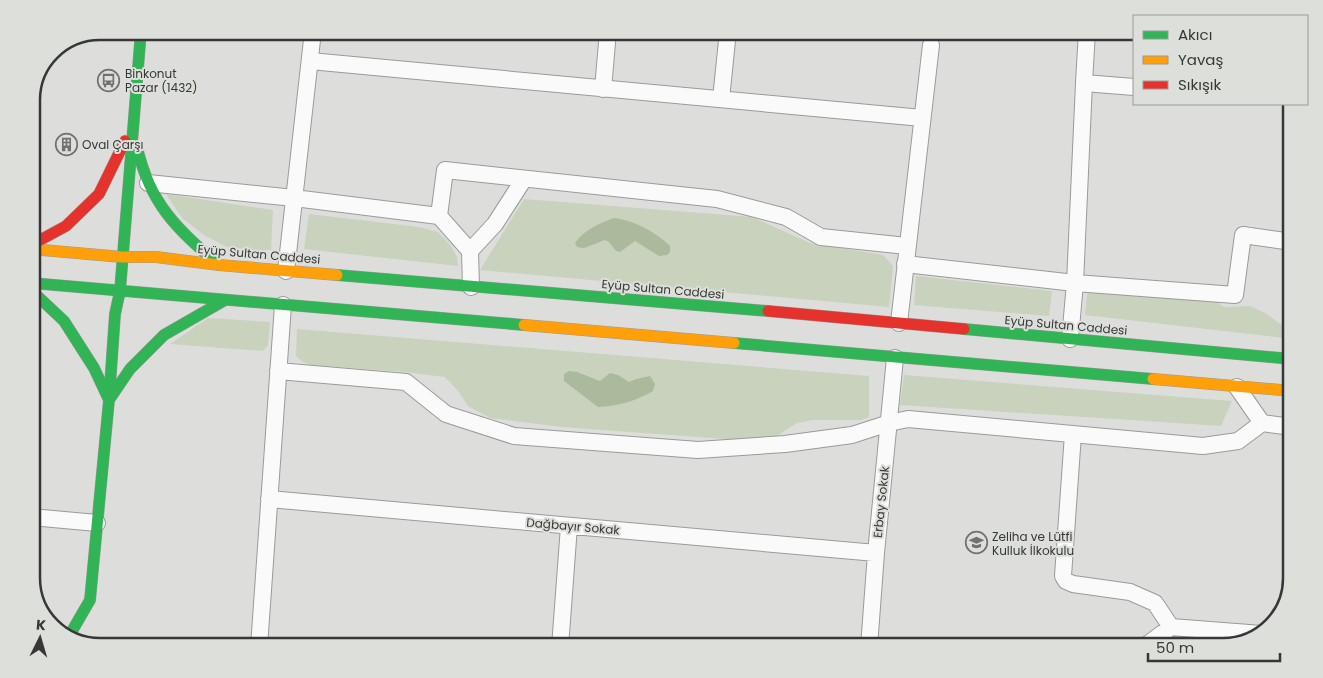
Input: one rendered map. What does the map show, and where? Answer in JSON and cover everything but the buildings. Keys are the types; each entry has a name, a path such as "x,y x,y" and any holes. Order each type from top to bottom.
{"main road":[{"path":"72,631 90,600 109,400 115,314 120,291 140,40"},
{"path":"133,124 140,168 155,199 184,234 219,265"},
{"path":"40,240 66,226 99,194 117,161 133,124"},
{"name":"Eyüp Sultan Caddesi","path":"40,250 156,258 1283,358"},
{"path":"40,284 1283,390"},
{"path":"40,298 64,321 94,368 109,400"},
{"path":"109,400 130,369 164,335 225,300"}],"street":[{"path":"286,271 312,40"},
{"path":"603,88 607,40"},
{"path":"722,100 727,40"},
{"path":"1070,339 1075,283 1086,40"},
{"path":"899,323 931,45"},
{"path":"310,61 922,118"},
{"path":"1084,83 1133,86"},
{"path":"439,216 445,170 718,199 786,217 821,237 907,246"},
{"path":"470,251 495,224 524,178"},
{"path":"148,183 294,198 439,216 470,251 471,286"},
{"path":"905,264 1075,283 1235,295 1243,235 1283,241"},
{"path":"260,638 283,305"},
{"name":"Erbay Sokak","path":"870,638 895,358"},
{"path":"278,371 406,382 446,414 514,436 698,450 785,444 852,436 889,423 908,419 1203,446 1238,441 1262,423 1283,426"},
{"path":"1237,387 1262,423"},
{"path":"1073,434 1063,576 1066,581 1073,584 1130,592 1155,603 1171,627"},
{"name":"Dağbayır Sokak","path":"269,499 876,554"},
{"path":"40,518 97,523"},
{"path":"561,638 569,526"},
{"path":"1156,638 1171,627 1246,633"}],"shaded area":[{"path":"166,194 273,210 271,250 227,247 204,235 182,218"},
{"path":"524,199 752,217 810,243 883,255 893,266 889,307 480,270"},
{"path":"309,214 419,227 438,232 451,246 457,257 458,266 304,249"},
{"path":"614,218 629,221 651,232 670,246 670,252 667,255 659,256 635,241 620,252 616,251 605,240 584,248 577,247 575,243 587,231"},
{"path":"916,276 1052,291 1049,316 914,305"},
{"path":"1090,290 1217,302 1224,307 1250,306 1267,314 1283,326 1283,338 1085,315 1087,295"},
{"path":"208,318 270,322 268,345 263,351 170,344"},
{"path":"297,329 869,376 869,417 861,420 813,420 797,423 772,439 753,441 561,427 490,418 468,406 459,392 445,377 311,365 303,362 296,356"},
{"path":"569,371 577,372 600,381 610,373 618,375 629,382 650,376 655,384 653,391 640,398 620,404 598,407 564,381 564,374"},
{"path":"904,375 1232,401 1221,426 900,405"}],"traffic: fast":[{"path":"72,631 90,600 109,400 115,314 120,291 140,40"},
{"path":"137,147 142,167 157,200 190,239 219,265"},
{"path":"337,275 768,311"},
{"path":"40,284 524,325"},
{"path":"40,298 64,321 94,368 109,400 130,369 164,335 225,300"},
{"path":"964,329 1283,358"},
{"path":"734,343 1153,379"}],"traffic: slow":[{"path":"40,250 122,257 156,257 219,265 337,275"},
{"path":"524,325 734,343"},
{"path":"1153,379 1283,390"}],"traffic: jam":[{"path":"40,240 66,226 99,194 125,141"},
{"path":"768,311 964,329"}],"place":[{"name":"Binkonut Pazar (1432)","path":"109,80"},
{"name":"Oval Çarşı","path":"66,144"},
{"name":"Zeliha ve Lütfi Kulluk İlkokulu","path":"976,543"}]}
